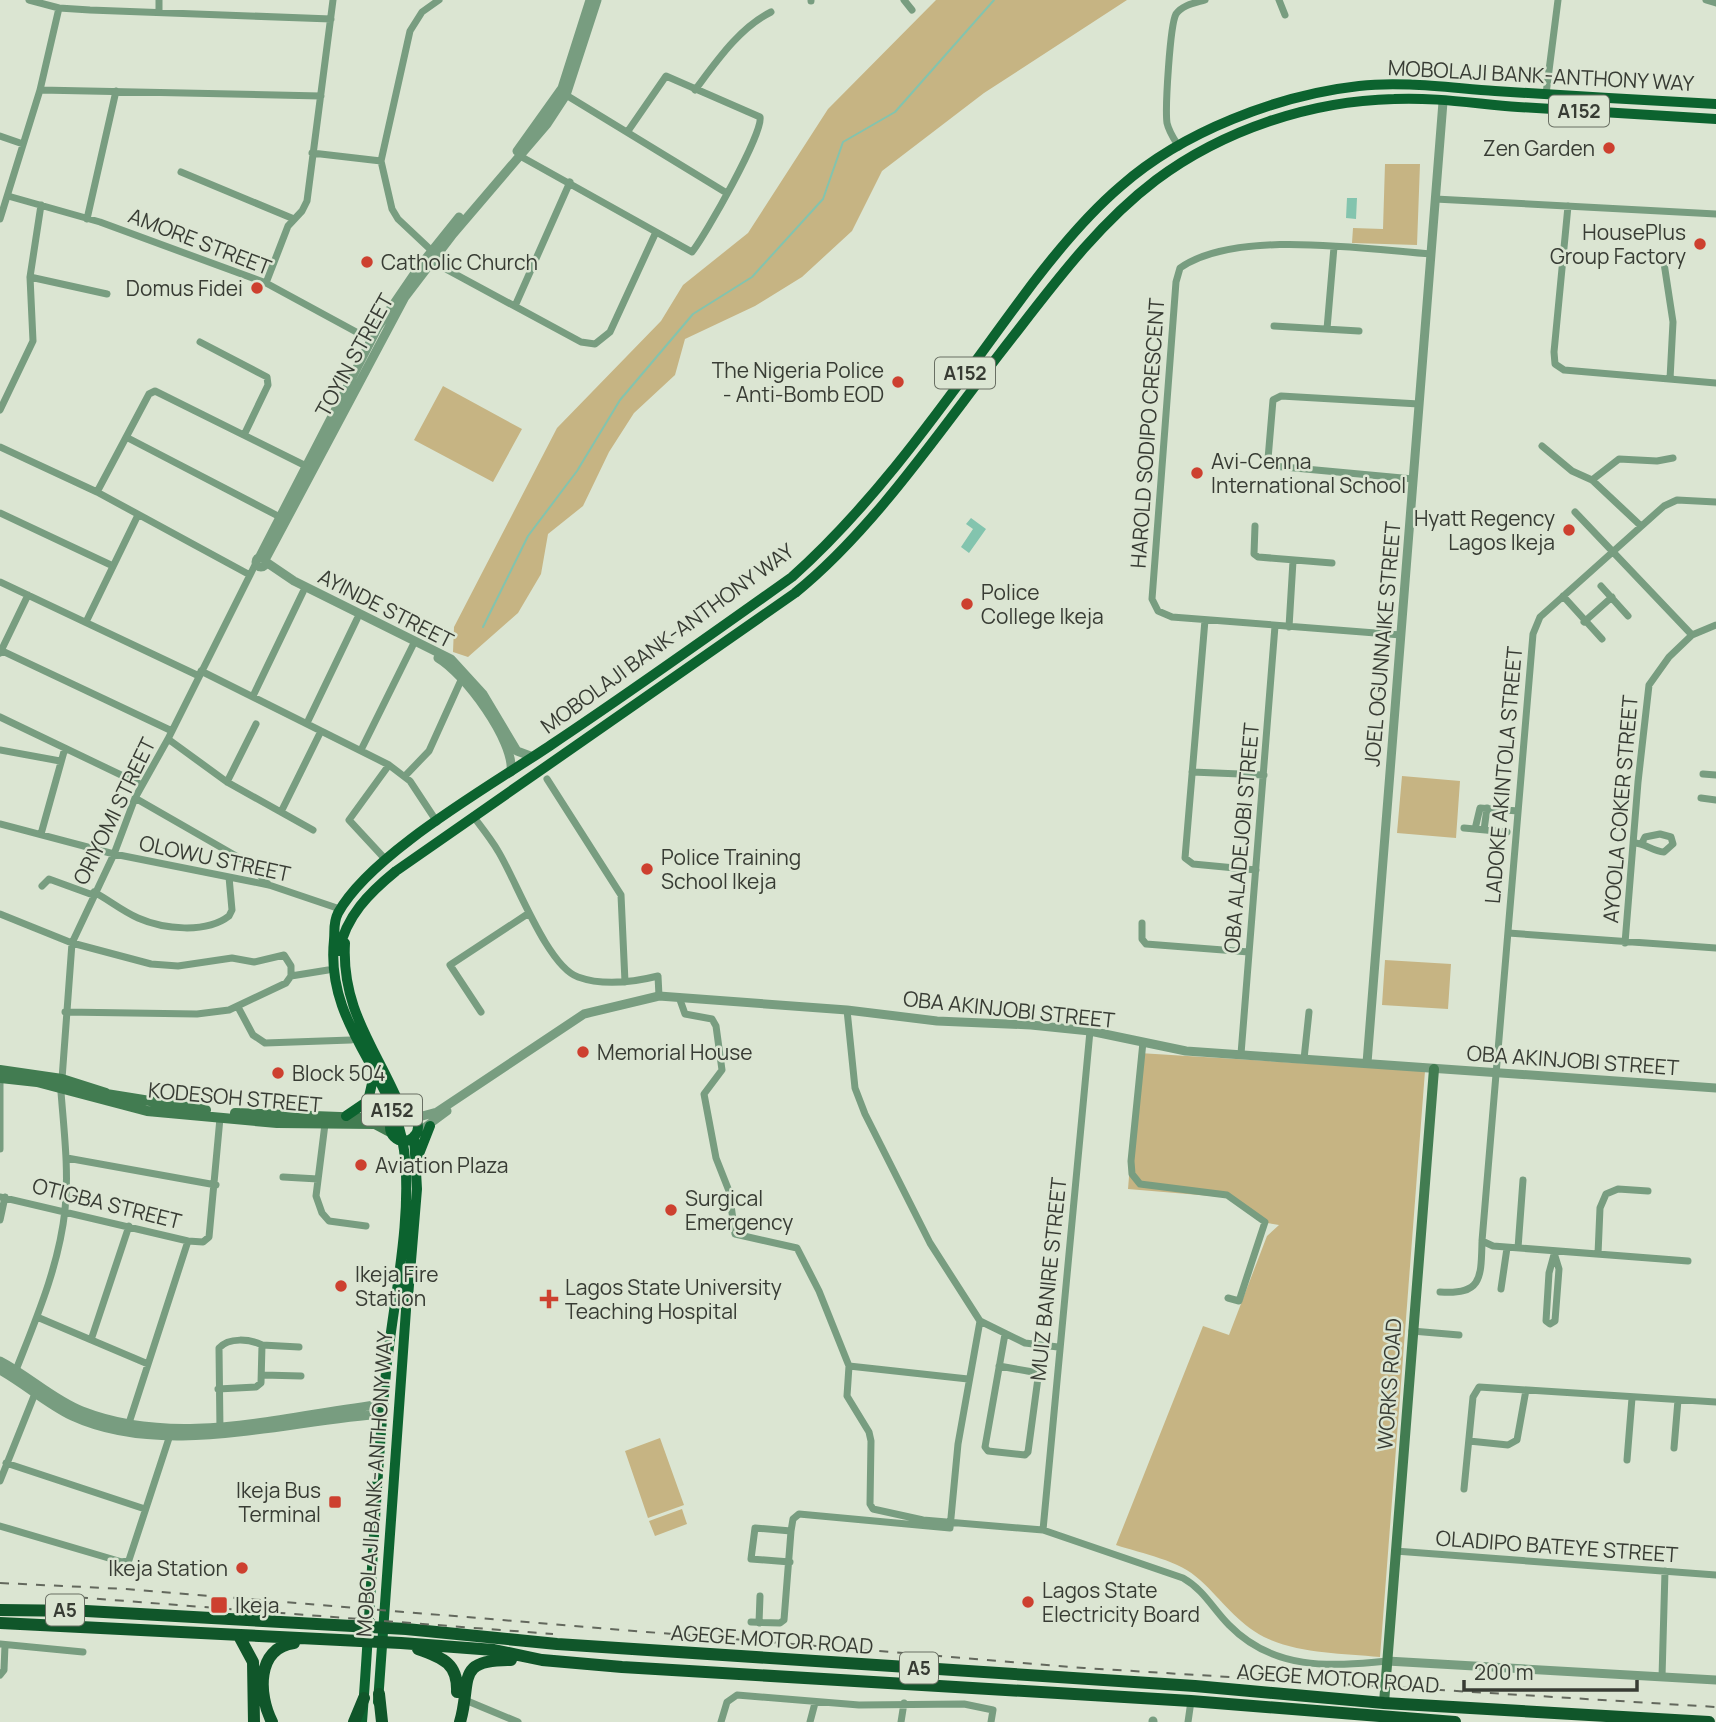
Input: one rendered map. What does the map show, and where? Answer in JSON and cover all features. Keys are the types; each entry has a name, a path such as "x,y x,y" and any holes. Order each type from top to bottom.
{"highway":[{"name":"AGEGE MOTOR ROAD","path":"0,1609 130,1613 406,1629 557,1644 1195,1686 1384,1703 1709,1722"},
{"name":"AGEGE MOTOR ROAD","path":"0,1623 313,1641 401,1643 464,1648 542,1660 960,1689 1191,1701 1455,1722"},
{"path":"239,1636 253,1662 254,1722"},
{"path":"272,1722 264,1695 266,1660 279,1646 313,1641"},
{"path":"401,1643 434,1654 462,1675 465,1700 460,1722"},
{"path":"453,1722 464,1648"},
{"path":"462,1675 486,1659 542,1660"},
{"path":"960,1689 961,1672"},
{"path":"379,1694 382,1722"},
{"path":"354,1722 364,1698"}],"main road":[{"name":"MOBOLAJI BANK-ANTHONY WAY","path":"340,938 334,924 340,909 359,884 386,860 792,577 815,556 880,483 1081,226 1115,191 1179,147 1259,109 1348,88 1396,85 1716,104"},
{"name":"MOBOLAJI BANK-ANTHONY WAY","path":"364,1698 384,1409 393,1308 400,1290 405,1177 404,1151 386,1095 352,1033 332,975 340,938 361,903 378,885 473,816 789,598 821,571 870,518 1097,235 1127,204 1168,172 1220,142 1269,122 1318,108 1395,98 1716,119"},
{"path":"1027,292 1024,303 1027,309 1041,302"},
{"path":"1006,320 1017,311 1023,311 1024,318 1019,329"},
{"path":"549,746 556,758"},
{"path":"334,924 330,935 328,970 335,1000 351,1040 396,1116"},
{"path":"340,938 348,995 379,1062 396,1116 395,1136 400,1188 393,1308"},
{"path":"370,1074 378,1069 379,1062"},
{"name":"WORKS ROAD","path":"1384,1703 1434,1069"},
{"path":"346,1116 368,1101 370,1074"},
{"path":"0,1076 62,1079 127,1099"},
{"path":"0,1076 36,1078 76,1090"},
{"path":"0,1076 116,1105"},
{"name":"KODESOH STREET","path":"76,1090 193,1110 396,1116"},
{"name":"KODESOH STREET","path":"76,1090 116,1105 220,1118 375,1124 395,1136"},
{"path":"396,1116 415,1118 418,1126 415,1135 417,1189 406,1310"},
{"path":"417,1160 430,1126"},
{"path":"395,1136 407,1140 415,1135"},
{"path":"400,1188 411,1184 417,1189"},
{"name":"MOBOLAJI BANK-ANTHONY WAY","path":"379,1694 406,1310 400,1290"},
{"name":"A152","path":"377,1722 379,1694"},
{"name":"A152","path":"362,1722 364,1698"}],"street":[{"path":"29,0 59,8 331,19"},
{"path":"159,0 159,12"},
{"path":"266,283 288,226 307,201 333,0"},
{"path":"439,0 422,12 410,31 382,161 392,209 432,256 581,342 601,342 610,332 656,232"},
{"name":"TOYIN STREET","path":"258,566 384,332 432,256 552,105 570,67 590,0"},
{"name":"TOYIN STREET","path":"258,566 278,516 371,340 399,293 520,156 566,95 597,0"},
{"path":"904,0 912,10"},
{"path":"1179,147 1171,134 1167,118 1172,30 1176,15 1184,7 1205,0"},
{"path":"1279,0 1284,15"},
{"path":"1546,94 1558,0"},
{"path":"1706,0 1716,3"},
{"path":"0,217 40,90 59,8"},
{"path":"695,90 733,42 760,18 771,12"},
{"path":"520,156 692,252 759,131 760,117 695,90 670,76 663,77 628,131"},
{"path":"40,90 321,96"},
{"path":"87,219 116,91"},
{"path":"566,95 725,192"},
{"name":"JOEL OGUNNAIKE STREET","path":"1367,1063 1443,102"},
{"path":"0,136 23,144"},
{"path":"312,153 382,161"},
{"path":"181,172 294,219"},
{"path":"515,306 570,182"},
{"name":"AMORE STREET","path":"8,196 87,219 266,283 371,340"},
{"path":"1435,200 1716,214"},
{"path":"0,410 2,398 33,341 30,277 41,205"},
{"path":"1568,205 1555,364 1564,370 1716,383"},
{"name":"HAROLD SODIPO CRESCENT","path":"1401,635 1172,617 1158,611 1152,599 1180,268 1193,259 1241,247 1334,247 1431,254"},
{"path":"1327,329 1334,247"},
{"path":"1664,263 1673,322 1670,379"},
{"path":"30,277 107,294"},
{"path":"1274,326 1359,331"},
{"path":"200,342 267,377 268,385 245,433"},
{"path":"97,492 149,394 155,391 245,433 306,466"},
{"path":"1413,479 1273,466 1268,459 1271,408 1273,400 1280,396 1419,404"},
{"path":"126,437 278,516"},
{"path":"1542,446 1572,471 1592,480 1640,526"},
{"path":"0,447 97,492 138,515 258,566"},
{"path":"1592,480 1619,459 1657,461 1673,457"},
{"name":"LADOKE AKINTOLA STREET","path":"1440,1292 1464,1293 1472,1286 1480,1272 1531,643 1540,617 1611,551 1670,502 1716,502"},
{"path":"1575,512 1692,635"},
{"path":"0,513 113,566"},
{"path":"86,622 138,515"},
{"path":"1255,526 1254,554 1293,561 1332,563"},
{"path":"1289,626 1293,561"},
{"name":"AYINDE STREET","path":"258,566 303,592 440,659 462,678 481,700 511,760 511,772"},
{"name":"AYINDE STREET","path":"258,566 451,659 483,694 517,751 533,757"},
{"name":"ORIYOMI STREET","path":"62,1079 72,943 114,854 135,798 169,739 200,673 258,566"},
{"path":"0,582 253,696 390,765 405,776 437,822"},
{"path":"1601,586 1628,616"},
{"path":"253,696 303,592"},
{"path":"28,595 0,652 172,731"},
{"path":"1563,596 1602,639"},
{"path":"1584,622 1612,597"},
{"path":"307,723 357,619"},
{"path":"1205,620 1185,858 1193,864 1256,870"},
{"name":"AYOOLA COKER STREET","path":"1625,943 1638,843 1649,685 1669,657 1692,635 1716,625"},
{"name":"OBA ALADEJOBI STREET","path":"1241,1054 1275,626"},
{"path":"361,750 413,645"},
{"path":"405,776 429,751 462,678"},
{"path":"0,717 142,785"},
{"path":"227,782 256,724"},
{"path":"281,812 321,732"},
{"path":"169,739 227,782 313,830"},
{"path":"41,834 65,748"},
{"path":"0,750 60,761"},
{"path":"386,860 349,820 390,765"},
{"path":"1192,772 1264,775"},
{"path":"1703,774 1716,775"},
{"path":"547,779 621,895 625,982"},
{"path":"135,798 250,864 269,885"},
{"path":"1701,798 1716,800"},
{"path":"1480,830 1487,808 1518,811"},
{"path":"473,816 499,852 538,931 570,973 580,978 625,982 659,976 659,996"},
{"name":"OLOWU STREET","path":"0,824 114,854 269,885 340,909"},
{"path":"1464,828 1507,832"},
{"path":"42,886 49,879 56,879 94,894 138,918 177,927 196,926 229,916 232,911 229,877"},
{"path":"481,1012 450,965 529,912"},
{"path":"0,914 72,943 151,964 178,966 223,958 254,962 278,955 289,959 291,976 286,983 254,996 238,1007 197,1014 65,1012"},
{"path":"1142,923 1142,939 1146,944 1249,952"},
{"path":"1508,933 1716,948"},
{"path":"291,976 328,970"},
{"name":"OBA AKINJOBI STREET","path":"415,1118 437,1112 574,1020 619,1003 659,996 847,1010 937,1021 1090,1031 1186,1051 1716,1088"},
{"path":"679,997 685,1013 712,1019 716,1026 722,1070 704,1094 716,1158 729,1191 736,1234 797,1248 819,1292 849,1366 847,1396 869,1432 870,1504 873,1509 951,1522 1043,1530 1184,1578 1200,1589 1237,1633 1281,1659 1337,1667 1387,1661 1716,1680"},
{"path":"238,1007 253,1035 265,1043 351,1040"},
{"path":"847,1010 850,1065 864,1114 914,1214 980,1321 1036,1346 1058,1347"},
{"path":"1304,1059 1309,1012"},
{"path":"415,1135 465,1098 594,1013"},
{"name":"MUIZ BANIRE STREET","path":"1043,1530 1058,1347 1090,1031"},
{"path":"1143,1042 1132,1174 1140,1184 1148,1186 1227,1195 1265,1222 1239,1301 1228,1298"},
{"path":"0,1076 0,1149"},
{"path":"16,1370 37,1317 59,1246 65,1210 66,1158 61,1092"},
{"name":"OTIGBA STREET","path":"2,1197 188,1241 203,1242 209,1237 216,1185 220,1118"},
{"path":"325,1124 318,1179 318,1204 329,1221 366,1226"},
{"path":"66,1158 216,1185"},
{"path":"283,1177 318,1179"},
{"path":"1518,1248 1523,1180"},
{"path":"1598,1254 1600,1208 1606,1194 1618,1189 1648,1191"},
{"path":"0,1220 2,1197"},
{"path":"91,1340 129,1226"},
{"path":"129,1423 188,1241"},
{"path":"1482,1241 1488,1246 1555,1253 1688,1261"},
{"path":"1501,1289 1507,1248"},
{"path":"1555,1253 1559,1275 1555,1321 1550,1324 1546,1321 1549,1273 1555,1253"},
{"path":"37,1317 148,1364"},
{"path":"760,1596 755,1622 780,1623 784,1620 791,1531 793,1519 799,1514 950,1528 968,1379 980,1321"},
{"path":"1412,1331 1460,1335"},
{"path":"999,1366 1033,1372 1038,1378 1028,1452 1024,1455 988,1451 985,1447 999,1366 1005,1334"},
{"path":"219,1430 221,1344 247,1340 262,1345 299,1347"},
{"path":"218,1389 256,1387 263,1375 262,1345"},
{"path":"0,1361 16,1370 56,1407 85,1421 119,1429 219,1430 384,1409"},
{"path":"849,1366 968,1379"},
{"path":"0,1370 99,1417 172,1431"},
{"path":"263,1375 301,1376"},
{"path":"1464,1489 1472,1397 1479,1387 1716,1402"},
{"path":"0,1481 37,1389"},
{"path":"1469,1440 1508,1445 1517,1440 1526,1390"},
{"path":"1627,1460 1632,1398"},
{"path":"1674,1448 1678,1400"},
{"path":"0,1526 126,1561 172,1431"},
{"path":"6,1463 145,1509"},
{"path":"790,1562 751,1559 755,1528 791,1531"},
{"name":"OLADIPO BATEYE STREET","path":"1395,1551 1716,1574"},
{"path":"1662,1676 1665,1571"},
{"path":"0,1675 4,1670 3,1644 83,1652"},
{"path":"721,1722 727,1702 731,1696 737,1695 815,1703 964,1704 992,1710 991,1722"},
{"path":"465,1700 506,1720 518,1722"},
{"path":"1188,1722 1191,1701"},
{"path":"810,1722 815,1703"},
{"path":"901,1722 904,1703"}],"shaded area":[{"path":"936,0 1127,0 984,93 882,171 852,231 802,277 755,306 685,339 675,375 634,413 609,452 583,506 548,534 541,574 518,613 468,657 453,652 454,627 557,428 661,321 683,285 748,233 828,109"},
{"path":"1385,164 1420,164 1417,245 1352,243 1353,228 1383,229"},
{"path":"443,386 522,429 493,482 414,440"},
{"path":"1402,776 1460,781 1456,838 1397,833"},
{"path":"1385,960 1451,964 1448,1009 1382,1005"},
{"path":"1139,1053 1425,1071 1380,1657 1306,1650 1278,1643 1254,1631 1182,1567 1116,1545 1203,1326 1229,1335 1267,1236 1279,1225 1261,1222 1235,1198 1128,1189"},
{"path":"660,1438 684,1505 648,1518 625,1451"},
{"path":"682,1509 687,1524 655,1536 649,1521"}],"water":[{"path":"1347,198 1357,198 1356,219 1346,218"},
{"path":"971,518 986,529 969,553 961,547 973,529 966,524"}],"waterway":[{"path":"483,627 528,536 577,471 620,400 693,314 752,277 823,199 843,142 895,112 994,0"}],"railway":[{"path":"0,1583 126,1589 1084,1668 1716,1707"},
{"path":"61,1596 553,1634"}],"place":[{"name":"Zen Garden","path":"1609,148"},
{"name":"HousePlus Group Factory","path":"1700,244"},
{"name":"Catholic Church","path":"367,262"},
{"name":"Domus Fidei","path":"257,288"},
{"name":"The Nigeria Police - Anti-Bomb EOD","path":"898,382"},
{"name":"Avi-Cenna International School","path":"1197,473"},
{"name":"Hyatt Regency Lagos Ikeja","path":"1569,530"},
{"name":"Police College Ikeja","path":"967,604"},
{"name":"Police Training School Ikeja","path":"647,869"},
{"name":"Memorial House","path":"583,1052"},
{"name":"Block 504","path":"278,1073"},
{"name":"Aviation Plaza","path":"361,1165"},
{"name":"Surgical Emergency","path":"671,1210"},
{"name":"Ikeja Fire Station","path":"341,1286"},
{"name":"Lagos State University Teaching Hospital","path":"549,1299"},
{"name":"Ikeja Bus Terminal","path":"335,1502"},
{"name":"Ikeja Station","path":"242,1568"},
{"name":"Lagos State Electricity Board","path":"1028,1602"},
{"name":"Ikeja","path":"219,1605"}]}
